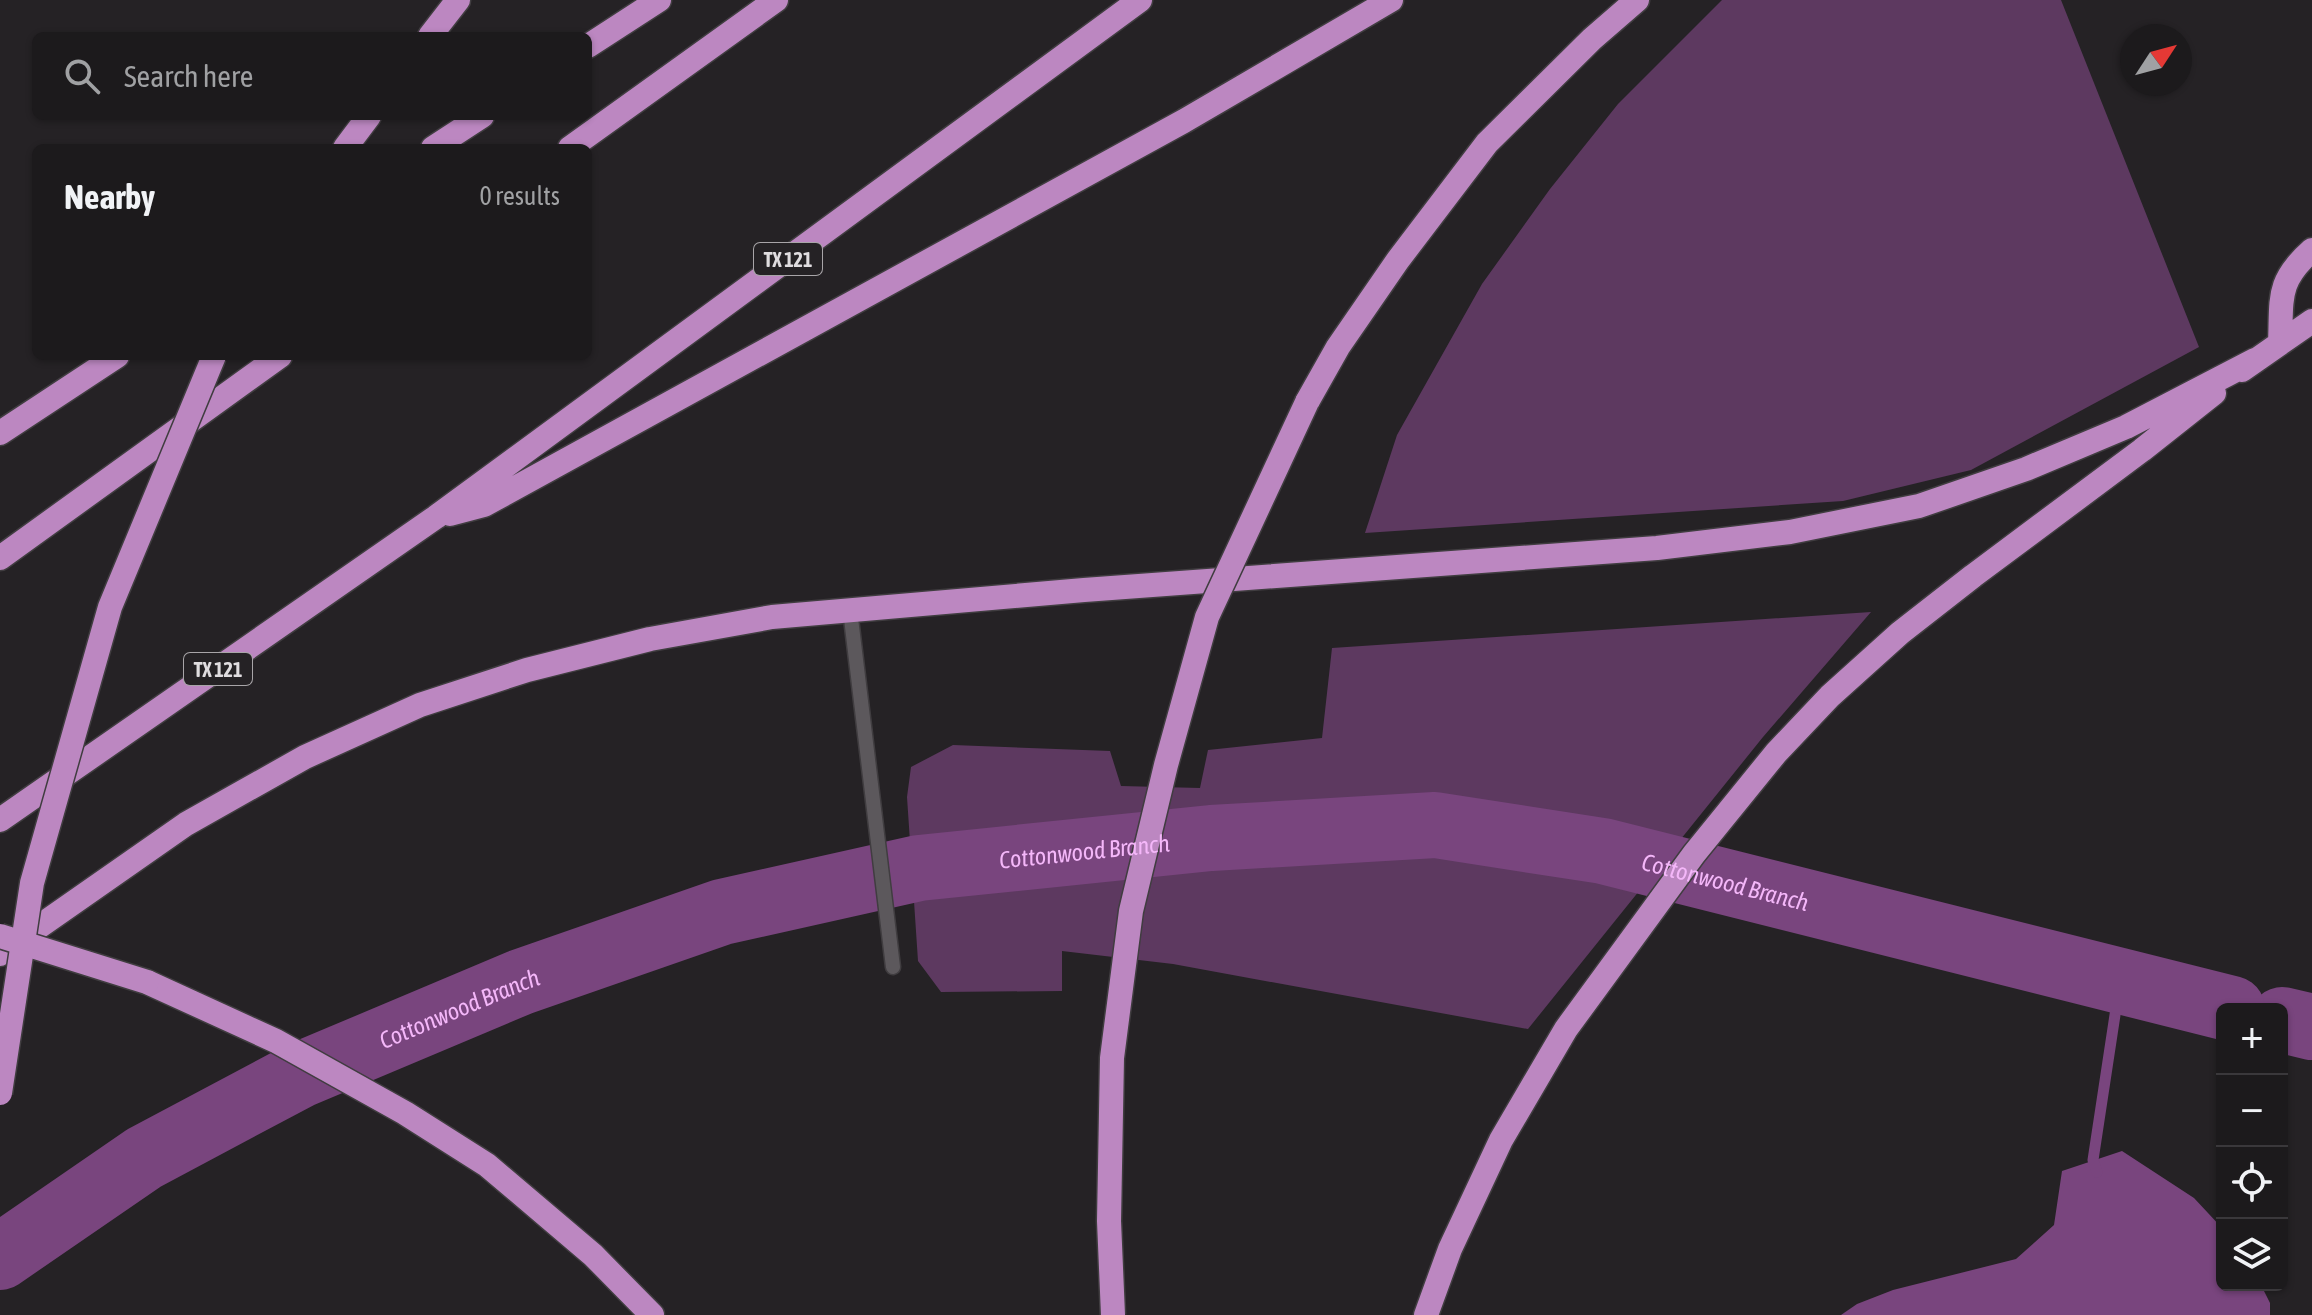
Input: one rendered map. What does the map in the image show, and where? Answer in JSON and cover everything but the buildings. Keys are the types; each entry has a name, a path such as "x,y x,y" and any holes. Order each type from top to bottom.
{"highway":[{"path":"433,32 458,0"},
{"path":"592,43 659,0"},
{"path":"576,144 776,0"},
{"name":"TX 121","path":"0,820 436,517 1140,0"},
{"path":"436,517 484,505 1184,121 1391,0"},
{"path":"1113,1315 1109,1221 1112,1058 1131,911 1166,765 1207,617 1307,402 1338,347 1398,260 1487,143 1592,39 1637,0"},
{"path":"348,144 366,120"},
{"path":"439,144 476,120"},
{"path":"2280,343 2283,286 2295,265 2312,250"},
{"path":"1426,1315 1450,1249 1501,1140 1566,1029 1694,854 1776,753 1830,696 1900,633 2142,450 2255,360 2312,321"},
{"path":"0,433 111,360"},
{"path":"0,1093 32,883 110,607 212,360"},
{"path":"0,558 274,360"},
{"path":"0,954 186,824 305,757 420,705 527,670 650,639 772,617 1657,548 1790,532 1919,506 2026,469 2126,427 2255,360"},
{"path":"0,936 147,982 276,1041 405,1113 487,1165 593,1255 652,1315"},
{"path":"0,946 147,982"}],"lane":[{"path":"850,610 893,967"}],"shaded area":[{"path":"1722,0 2061,0 2199,347 1971,470 1843,501 1365,533 1397,435 1482,284 1550,189 1618,104"},
{"path":"1871,612 1763,737 1528,1029 1173,964 1062,951 1062,991 941,992 918,961 907,797 911,767 953,745 1110,751 1121,786 1200,788 1208,750 1322,738 1332,648"},
{"path":"2122,1151 2194,1198 2216,1222 2216,1291 2264,1291 2270,1303 2270,1315 1841,1315 1857,1304 1893,1290 2016,1259 2054,1225 2062,1171"}],"waterway":[{"name":"Cottonwood Branch","path":"0,1257 144,1158 300,1075 521,982 722,912 919,868 1211,838 1435,825 1603,851 2216,1005"},
{"path":"2097,1172 2093,1160 2120,982"},
{"name":"Cottonwood Branch","path":"2288,1021 2312,1027"}]}
